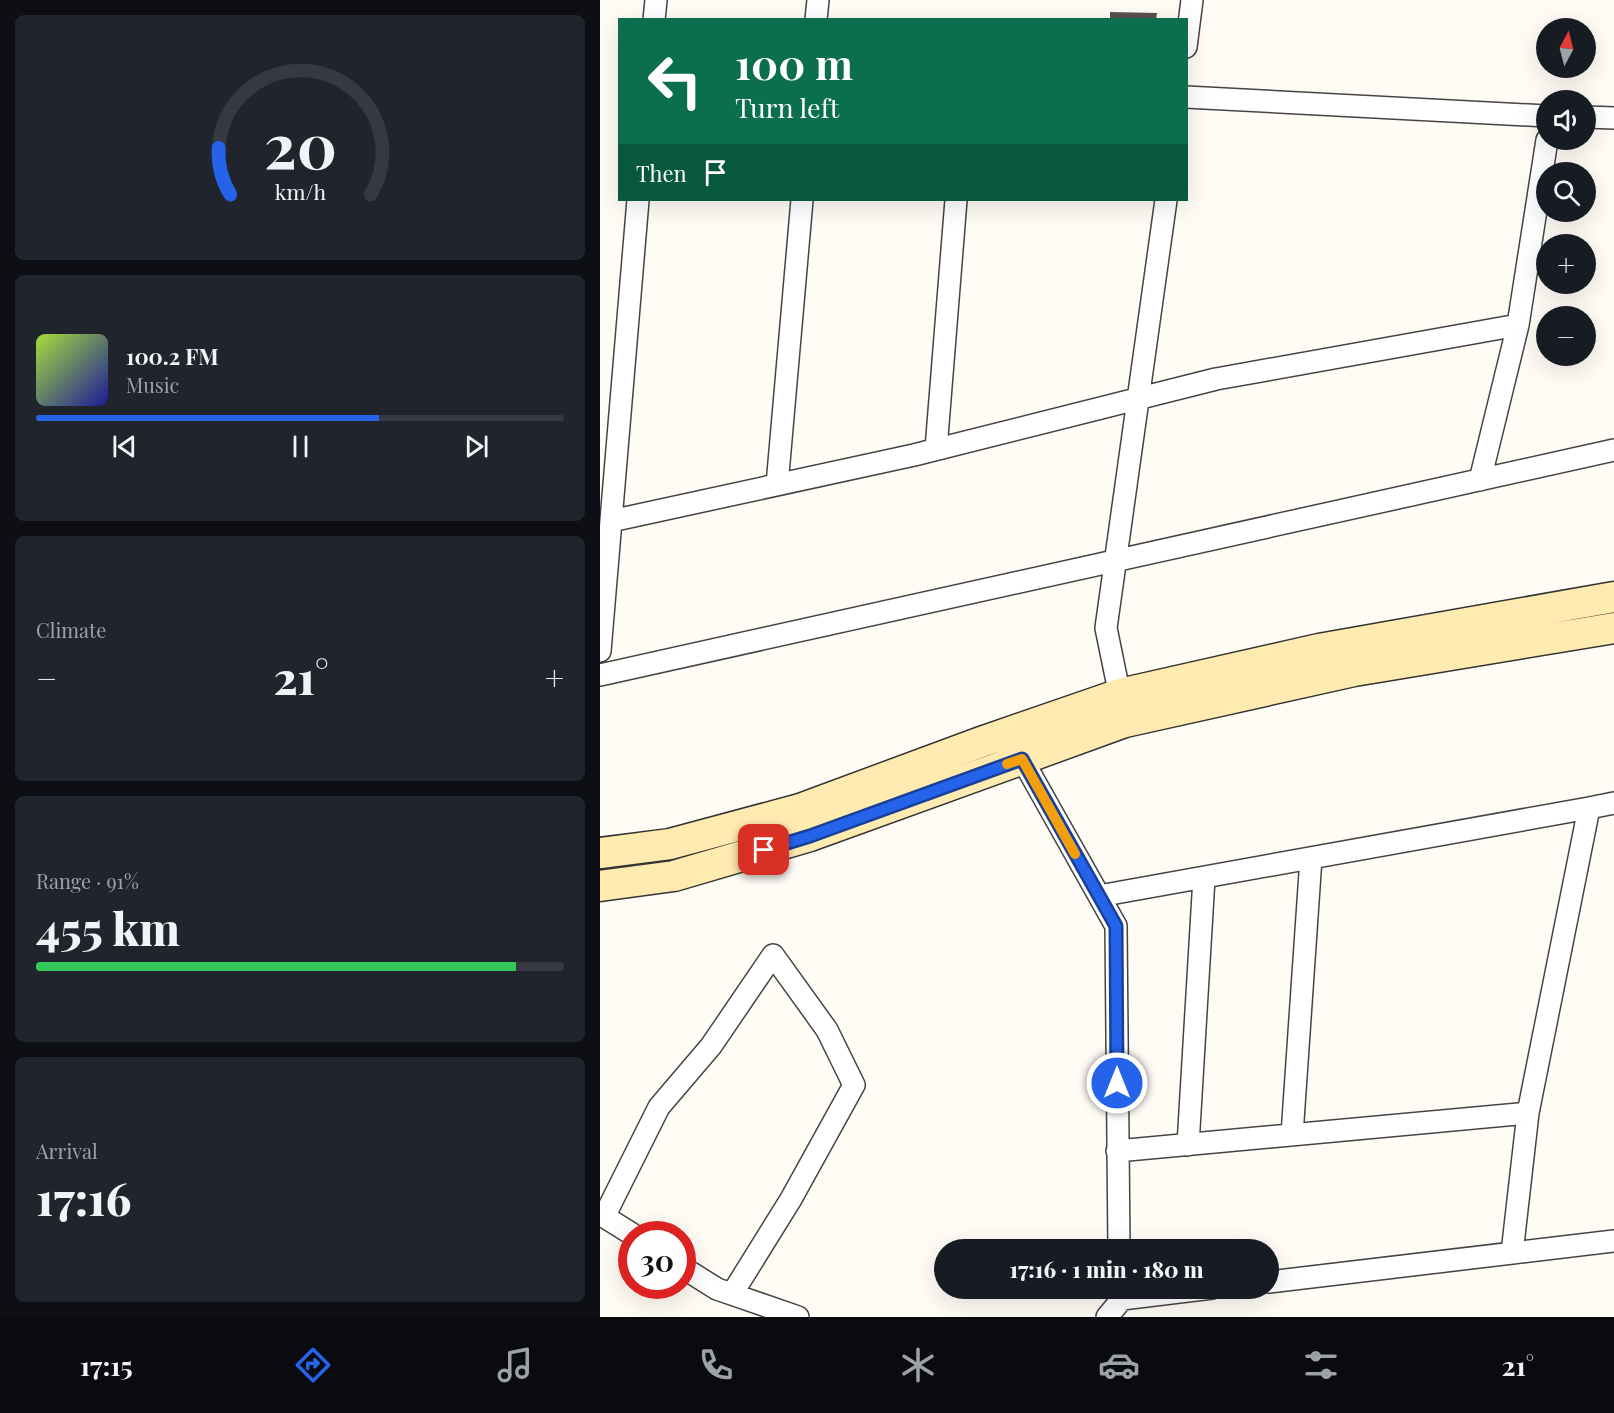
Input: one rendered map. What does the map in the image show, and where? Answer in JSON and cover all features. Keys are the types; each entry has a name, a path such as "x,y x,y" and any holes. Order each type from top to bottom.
{"main road":[{"path":"600,853 670,844 800,809 981,742 1122,708 1319,649 1614,597"},
{"path":"600,886 674,876 810,836 1022,759 1122,708 1614,628"}],"street":[{"path":"654,18 656,0"},
{"path":"816,18 818,0"},
{"path":"1188,31 1192,0"},
{"path":"1188,97 1536,116"},
{"path":"1596,117 1614,118"},
{"path":"1480,480 1518,325 1544,150"},
{"path":"600,651 638,201"},
{"path":"777,484 802,201"},
{"path":"936,449 956,201"},
{"path":"1122,708 1106,628 1166,201"},
{"path":"611,521 936,449 1216,380 1518,325"},
{"path":"600,675 1614,450"},
{"path":"1022,759 1116,926 1119,1239"},
{"path":"1099,896 1614,803"},
{"path":"1512,1253 1528,1113 1589,808"},
{"path":"1292,1135 1311,858"},
{"path":"1188,1145 1204,878"},
{"path":"618,1225 602,1215 658,1107 711,1046 773,955 827,1030 854,1085 791,1199 732,1294"},
{"path":"1117,1151 1528,1113"},
{"path":"1279,1281 1614,1241"},
{"path":"696,1276 717,1289 798,1317"},
{"path":"1107,1317 1119,1299"}],"building":[{"path":"1110,12 1157,13 1156,18 1110,18"}],"slow traffic":[{"path":"1007,764 1022,759 1075,854"}],"route":[{"path":"764,850 810,836 1022,759 1116,926 1117,1083"}]}
